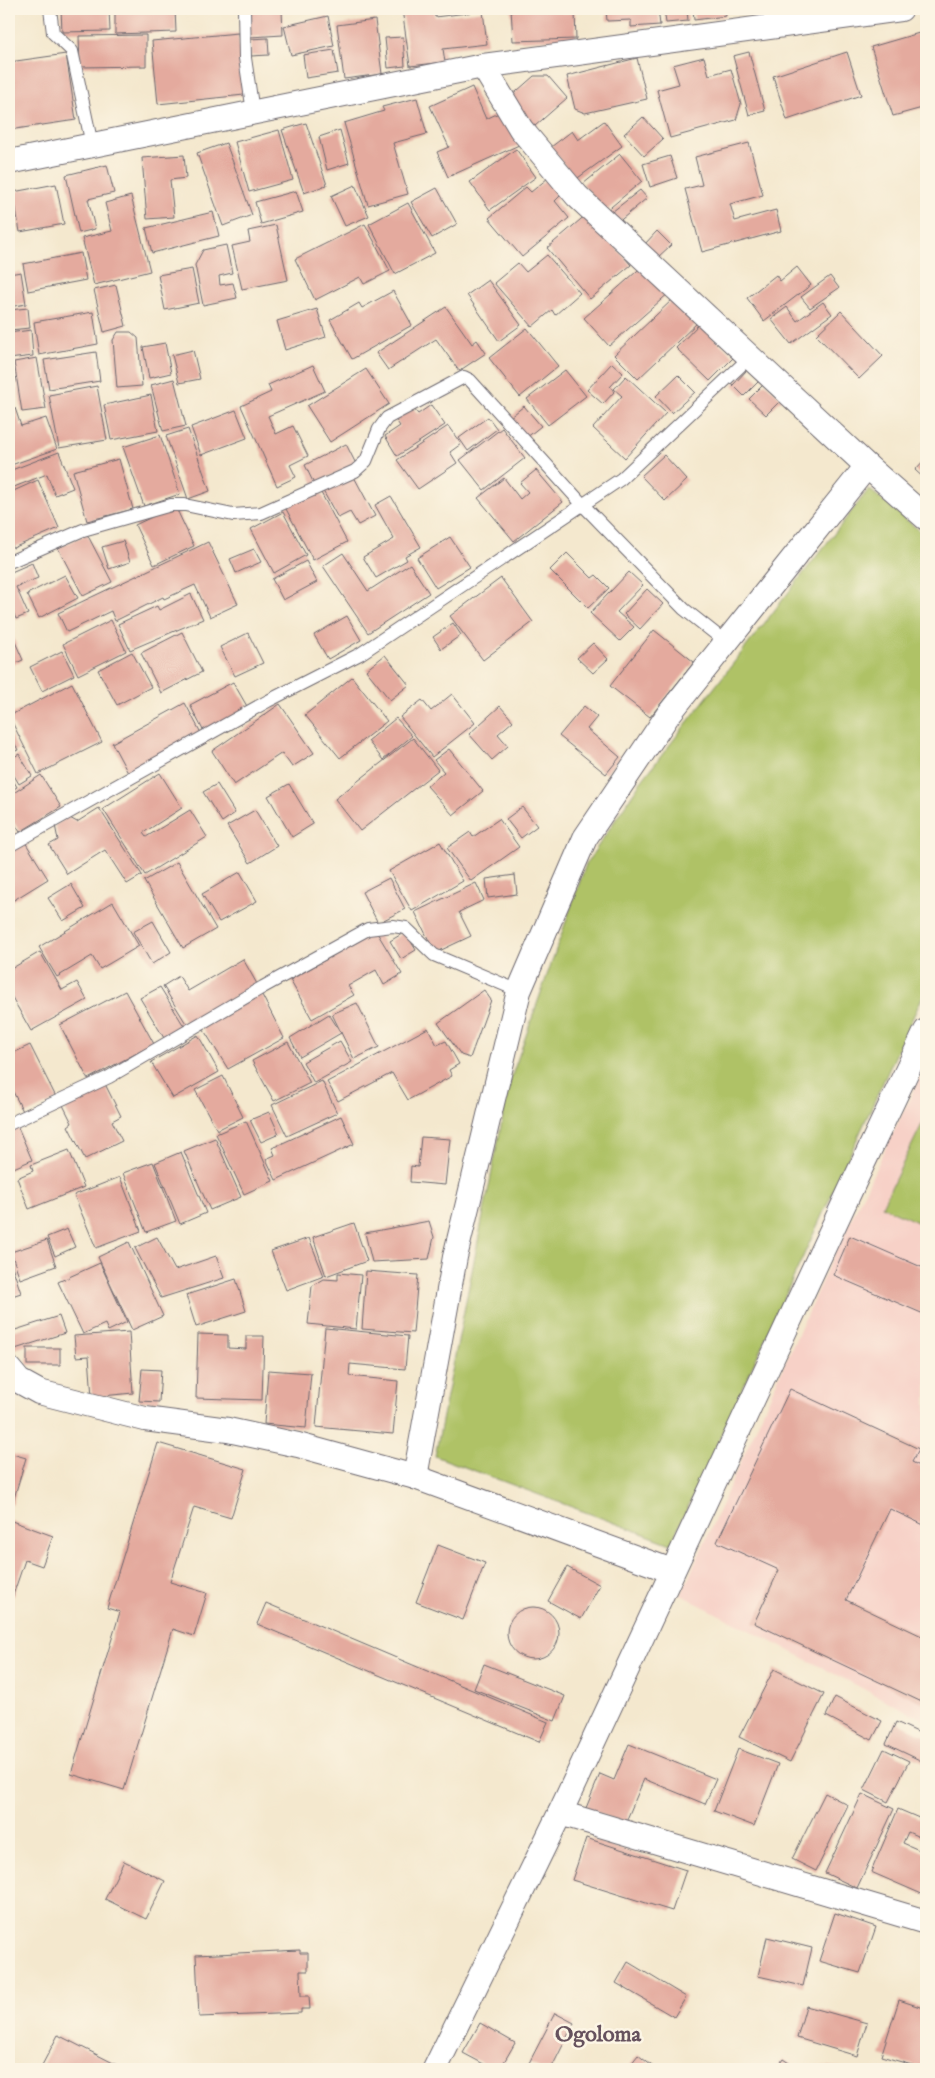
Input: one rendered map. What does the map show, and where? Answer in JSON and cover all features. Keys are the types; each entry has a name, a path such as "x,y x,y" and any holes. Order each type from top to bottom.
{"street":[{"path":"9,162 483,66 902,9"},
{"path":"483,66 521,129 578,196 867,466 926,518"},
{"path":"415,1477 455,1257 519,991 585,838 668,715 867,466"},
{"path":"435,2069 560,1813 926,1031"},
{"path":"9,1369 19,1381 39,1392 145,1419 228,1430 298,1445 415,1477 672,1571"},
{"path":"560,1813 926,1922"}],"lane":[{"path":"50,9 53,33 72,51 92,145"},
{"path":"244,9 245,58 254,112"},
{"path":"9,846 268,701 360,654 621,479 750,357"},
{"path":"9,562 83,530 171,505 185,505 233,515 261,513 355,471 366,461 379,429 387,418 464,377 470,380 583,505 684,609 727,643"},
{"path":"9,1124 108,1077 368,928 393,926 406,928 434,955 519,991"}],"shaded area":[{"path":"926,1065 926,1721 681,1595 829,1265"}],"green space":[{"path":"869,489 926,536 926,989 671,1544 435,1456 510,1081 586,864 640,783"},
{"path":"926,1116 926,1226 882,1206"}],"building":[{"path":"61,9 109,9 110,31 62,32"},
{"path":"115,9 175,9 176,32 115,34"},
{"path":"402,9 434,9 435,17 483,11 487,44 443,49 445,62 410,66"},
{"path":"511,9 562,9 563,13 575,12 576,39 513,41"},
{"path":"606,9 658,9 660,25 631,27 631,20 607,21"},
{"path":"664,9 687,9 688,21 666,23"},
{"path":"693,9 725,9 726,16 694,20"},
{"path":"282,10 283,35 250,37 249,11"},
{"path":"328,16 334,46 291,55 284,26"},
{"path":"375,20 382,74 344,79 337,25"},
{"path":"926,31 926,107 893,116 871,47"},
{"path":"238,33 244,95 158,104 152,41"},
{"path":"146,35 146,66 80,67 79,36"},
{"path":"403,37 405,66 388,68 385,38"},
{"path":"268,38 269,55 251,56 250,39"},
{"path":"334,50 338,73 306,78 303,55"},
{"path":"749,52 765,111 749,115 733,56"},
{"path":"847,52 861,95 787,120 773,76"},
{"path":"66,54 76,120 9,130 9,62"},
{"path":"704,57 709,75 731,69 741,104 736,120 670,138 657,90 679,84 673,65"},
{"path":"637,58 647,99 585,113 575,109 567,76"},
{"path":"534,76 548,76 567,98 535,126 509,98"},
{"path":"472,87 486,119 503,111 519,145 448,177 437,152 449,147 430,106"},
{"path":"417,98 427,134 393,143 408,194 368,205 344,123 384,111 382,107"},
{"path":"643,117 663,139 644,156 624,134"},
{"path":"604,121 622,146 575,180 551,147 572,131 578,140"},
{"path":"306,123 327,185 304,193 282,130"},
{"path":"279,130 293,180 249,192 235,142"},
{"path":"340,130 349,163 327,170 319,137"},
{"path":"226,143 252,215 223,226 197,153"},
{"path":"749,143 763,195 730,204 735,221 776,210 781,231 702,252 685,189 702,185 695,157"},
{"path":"516,149 536,177 490,210 470,182"},
{"path":"620,154 642,181 605,212 583,184"},
{"path":"184,155 186,178 170,180 174,217 147,219 142,158"},
{"path":"670,156 677,178 650,187 643,164"},
{"path":"107,165 114,193 88,199 95,229 79,233 66,175"},
{"path":"548,178 561,195 555,201 569,218 522,257 489,218 526,187 531,192"},
{"path":"56,184 64,224 20,232 13,192"},
{"path":"355,185 369,216 345,226 331,196"},
{"path":"437,188 457,224 432,238 411,202"},
{"path":"640,190 647,198 616,224 608,215"},
{"path":"296,191 303,212 261,224 255,202"},
{"path":"131,196 150,271 94,285 82,238 112,231 105,203"},
{"path":"408,203 435,253 395,274 369,224"},
{"path":"213,212 219,236 152,253 146,228"},
{"path":"587,214 631,265 590,299 547,248"},
{"path":"365,224 390,271 364,284 360,277 315,300 295,259"},
{"path":"276,225 288,280 242,289 232,246 250,242 248,231"},
{"path":"657,231 671,245 657,258 644,245"},
{"path":"226,245 232,273 219,276 220,285 233,283 237,298 203,305 195,265 203,250"},
{"path":"81,253 86,280 28,291 23,264"},
{"path":"547,255 580,293 555,315 552,310 532,327 494,283 518,263 526,272"},
{"path":"645,264 670,292 609,346 584,318"},
{"path":"797,267 811,285 764,321 747,298 776,275 780,281"},
{"path":"192,269 199,303 165,310 158,275"},
{"path":"21,272 26,304 9,307 9,274"},
{"path":"830,276 839,288 810,308 801,297"},
{"path":"488,280 521,325 499,341 467,295"},
{"path":"116,285 126,326 104,332 94,290"},
{"path":"393,291 412,325 352,359 330,320 359,303 362,308"},
{"path":"674,298 698,322 638,379 614,355"},
{"path":"823,302 832,314 791,344 771,319 787,307 797,321"},
{"path":"446,307 472,344 477,340 486,353 459,371 436,339 388,370 376,353"},
{"path":"28,308 30,328 9,330 9,310"},
{"path":"317,309 326,337 285,350 277,321"},
{"path":"841,311 883,356 859,379 816,335"},
{"path":"93,312 98,344 39,355 34,322"},
{"path":"699,324 734,357 710,381 676,348"},
{"path":"527,328 558,366 520,397 489,358"},
{"path":"31,330 33,356 9,359 9,333"},
{"path":"118,332 131,332 138,338 142,386 117,388 113,340"},
{"path":"165,343 171,373 149,378 143,347"},
{"path":"193,350 200,379 179,383 172,355"},
{"path":"96,352 100,381 49,389 44,360"},
{"path":"37,358 46,409 22,412 14,362"},
{"path":"612,363 623,373 610,387 615,391 603,404 587,390"},
{"path":"313,365 325,391 268,416 276,434 293,426 308,456 290,465 296,477 277,486 241,406 271,392 268,385"},
{"path":"366,369 389,404 330,442 307,406"},
{"path":"565,370 586,396 548,425 527,399"},
{"path":"747,370 759,381 744,396 733,385"},
{"path":"678,375 695,392 672,413 656,396"},
{"path":"626,376 666,413 625,458 593,428 622,396 614,389"},
{"path":"174,379 186,426 163,431 151,385"},
{"path":"765,383 782,399 766,415 749,399"},
{"path":"97,386 107,440 59,448 49,395"},
{"path":"151,395 158,431 111,440 104,405"},
{"path":"431,405 445,425 397,456 385,436 400,426 395,419 413,408 418,414"},
{"path":"524,406 541,426 526,438 509,418"},
{"path":"15,408 21,426 46,418 57,449 11,465 9,460 9,410"},
{"path":"236,410 247,438 201,455 191,427"},
{"path":"488,417 497,429 468,451 459,438"},
{"path":"448,426 461,444 450,452 457,463 418,489 397,460"},
{"path":"502,428 525,458 484,490 460,460"},
{"path":"188,429 210,491 188,499 166,436"},
{"path":"160,435 180,494 144,506 123,447"},
{"path":"346,444 356,464 314,484 305,465"},
{"path":"59,452 73,488 55,495 47,474 9,489 9,471"},
{"path":"664,455 687,480 665,501 641,476"},
{"path":"926,458 926,480 915,470"},
{"path":"119,459 133,509 87,521 73,471"},
{"path":"536,470 563,502 514,541 478,498 504,478 520,499 528,492 520,483"},
{"path":"353,475 375,516 358,525 350,512 338,518 323,491"},
{"path":"38,480 59,528 13,548 9,538 9,493"},
{"path":"319,489 347,542 313,560 285,507"},
{"path":"391,496 421,547 405,556 407,560 376,578 363,557 394,539 375,505"},
{"path":"169,509 178,512 194,546 154,565 135,525"},
{"path":"283,512 306,555 274,573 251,529"},
{"path":"87,534 112,582 83,596 58,548"},
{"path":"450,537 470,567 436,588 417,558"},
{"path":"123,541 130,562 109,569 102,547"},
{"path":"208,542 238,604 210,617 195,585 164,599 163,597 115,621 111,611 67,632 58,613"},
{"path":"254,549 261,562 236,573 230,559"},
{"path":"343,553 368,591 410,564 429,593 368,633 323,566"},
{"path":"567,553 592,578 596,575 609,588 588,608 550,570"},
{"path":"306,561 317,582 283,600 272,579"},
{"path":"32,563 38,578 16,587 28,614 16,619 9,603 9,573"},
{"path":"629,572 643,585 617,612 634,627 620,641 590,613"},
{"path":"65,575 78,598 39,618 27,594"},
{"path":"501,578 533,622 483,660 450,616"},
{"path":"647,589 663,604 640,629 624,614"},
{"path":"191,594 203,619 130,650 118,624 157,606 159,610"},
{"path":"347,616 361,640 328,659 314,635"},
{"path":"111,620 126,651 78,675 63,644"},
{"path":"453,623 461,635 441,649 433,637"},
{"path":"9,628 23,660 9,666"},
{"path":"654,630 694,662 650,717 610,686"},
{"path":"182,632 202,672 161,693 141,653"},
{"path":"248,633 263,663 235,676 220,647"},
{"path":"593,643 608,659 593,673 577,658"},
{"path":"62,651 74,675 42,691 30,667"},
{"path":"132,652 151,687 117,705 98,670"},
{"path":"385,655 409,685 390,700 366,670"},
{"path":"352,677 387,721 340,758 305,715"},
{"path":"233,682 248,708 204,732 190,705"},
{"path":"72,683 102,742 38,774 9,716"},
{"path":"452,694 475,723 432,757 400,717 422,700 431,711"},
{"path":"185,703 201,733 128,773 112,743"},
{"path":"280,704 314,753 292,767 282,753 234,785 212,751"},
{"path":"500,706 513,721 498,734 508,746 492,760 469,734"},
{"path":"584,706 597,717 587,729 620,757 606,774 559,736"},
{"path":"396,718 412,736 383,760 368,741"},
{"path":"9,732 18,750 9,754"},
{"path":"413,738 438,770 360,831 335,799"},
{"path":"449,749 483,791 453,815 427,786 444,772 434,760"},
{"path":"19,754 32,776 19,784 9,767 9,760"},
{"path":"9,773 17,787 9,792"},
{"path":"160,773 182,808 143,833 146,837 190,810 207,837 145,875 103,809"},
{"path":"41,775 61,807 20,832 9,815 9,796"},
{"path":"217,784 235,813 222,822 203,792"},
{"path":"289,784 313,824 292,837 268,796"},
{"path":"522,807 537,826 521,838 506,819"},
{"path":"99,808 142,875 127,884 105,850 67,874 49,845 58,840 55,825 68,817 77,822"},
{"path":"255,810 277,846 250,863 227,826"},
{"path":"499,819 519,847 471,881 447,848 470,832 473,837"},
{"path":"9,821 17,837 9,841"},
{"path":"25,842 48,879 9,903 9,852"},
{"path":"440,842 463,881 412,911 389,871"},
{"path":"177,862 216,929 183,948 144,881"},
{"path":"240,872 257,901 219,922 202,894"},
{"path":"515,875 517,894 488,898 486,879"},
{"path":"389,878 405,909 378,923 362,892"},
{"path":"476,883 484,900 459,912 471,936 435,953 415,912"},
{"path":"71,884 85,908 63,921 48,898"},
{"path":"113,902 139,946 100,969 92,956 57,977 39,947"},
{"path":"153,921 171,952 152,964 133,932"},
{"path":"376,931 402,974 384,985 376,970 348,986 354,995 312,1019 290,980"},
{"path":"405,932 416,950 401,959 390,941"},
{"path":"40,952 62,990 77,982 87,1000 31,1031 9,992 9,970"},
{"path":"243,959 257,984 187,1025 163,986 179,976 188,991"},
{"path":"160,987 184,1026 164,1038 140,998"},
{"path":"484,990 491,1000 470,1058 461,1055 438,1023"},
{"path":"125,991 154,1044 88,1079 60,1025"},
{"path":"261,993 284,1038 228,1069 202,1027"},
{"path":"357,1003 379,1047 354,1059 332,1014"},
{"path":"329,1014 341,1033 300,1057 290,1038"},
{"path":"428,1028 437,1045 446,1041 459,1064 449,1070 452,1076 408,1100 392,1073 338,1101 327,1082"},
{"path":"198,1035 219,1072 173,1098 151,1062"},
{"path":"340,1041 352,1062 314,1083 303,1062"},
{"path":"288,1042 310,1083 274,1101 252,1061"},
{"path":"30,1045 57,1099 25,1115 9,1084 9,1055"},
{"path":"223,1076 243,1117 217,1130 195,1090"},
{"path":"322,1081 337,1113 287,1136 272,1105"},
{"path":"105,1084 121,1116 112,1121 122,1141 85,1159 68,1126 72,1123 63,1105"},
{"path":"269,1112 279,1134 261,1142 250,1120"},
{"path":"341,1116 354,1144 276,1180 266,1159 275,1155 272,1148"},
{"path":"246,1121 273,1181 244,1194 216,1134"},
{"path":"17,1125 32,1160 9,1170 9,1128"},
{"path":"421,1137 450,1139 445,1185 410,1182 411,1166 418,1167"},
{"path":"215,1138 241,1197 210,1210 184,1151"},
{"path":"69,1150 84,1187 29,1209 17,1178 33,1171 31,1165"},
{"path":"181,1152 206,1213 180,1224 155,1163"},
{"path":"153,1162 176,1221 146,1232 123,1173"},
{"path":"120,1177 141,1231 96,1248 74,1195"},
{"path":"429,1221 434,1237 429,1259 372,1262 365,1233"},
{"path":"354,1223 367,1261 326,1276 313,1237"},
{"path":"67,1229 75,1247 55,1256 47,1237"},
{"path":"850,1236 926,1269 926,1315 833,1275"},
{"path":"157,1237 175,1270 216,1256 224,1278 161,1298 135,1248"},
{"path":"309,1238 324,1276 286,1290 271,1251"},
{"path":"47,1240 56,1266 20,1279 11,1252"},
{"path":"129,1242 163,1316 132,1330 98,1257"},
{"path":"9,1257 21,1293 9,1297"},
{"path":"100,1263 127,1322 108,1331 105,1324 83,1334 58,1282"},
{"path":"366,1271 418,1275 413,1333 362,1329"},
{"path":"338,1273 361,1275 356,1329 308,1324 312,1286 324,1279 338,1280"},
{"path":"236,1279 246,1311 196,1327 186,1295"},
{"path":"59,1316 65,1333 12,1350 9,1342 9,1332"},
{"path":"325,1328 408,1336 405,1369 350,1364 349,1376 398,1381 393,1434 316,1427"},
{"path":"129,1332 133,1393 92,1397 89,1356 76,1357 74,1336"},
{"path":"198,1334 228,1335 228,1348 246,1349 246,1336 264,1336 262,1400 196,1398"},
{"path":"27,1348 60,1348 60,1365 27,1365"},
{"path":"142,1369 161,1370 159,1402 139,1401"},
{"path":"268,1370 311,1373 306,1428 264,1424"},
{"path":"790,1389 919,1449 912,1462 926,1469 926,1526 890,1509 846,1600 926,1638 926,1704 754,1623 779,1570 717,1542"},
{"path":"158,1443 246,1469 231,1518 194,1507 170,1582 207,1593 194,1636 173,1629 124,1790 71,1774 120,1612 107,1608"},
{"path":"9,1453 26,1458 12,1505 9,1503"},
{"path":"9,1520 53,1536 42,1566 25,1560 9,1607"},
{"path":"438,1545 485,1563 463,1620 416,1602"},
{"path":"567,1567 600,1585 581,1619 548,1601"},
{"path":"266,1603 548,1722 539,1742 257,1624"},
{"path":"528,1607 538,1607 552,1614 559,1628 559,1638 552,1652 538,1659 528,1659 518,1655 511,1648 507,1638 507,1628 511,1618 518,1611"},
{"path":"484,1664 565,1696 555,1721 474,1689"},
{"path":"774,1669 824,1694 790,1762 739,1737"},
{"path":"835,1697 882,1721 872,1740 826,1716"},
{"path":"896,1722 926,1736 926,1763 886,1744"},
{"path":"629,1744 716,1779 705,1804 644,1779 625,1824 586,1808 600,1774 614,1780"},
{"path":"738,1749 778,1764 754,1826 714,1811"},
{"path":"884,1749 909,1761 888,1802 864,1790"},
{"path":"825,1793 848,1805 816,1871 792,1859"},
{"path":"862,1794 894,1809 857,1888 825,1873"},
{"path":"898,1809 926,1821 926,1840 908,1832 903,1843 926,1853 926,1891 924,1895 871,1872"},
{"path":"586,1838 686,1870 672,1911 572,1880"},
{"path":"124,1861 165,1881 146,1919 105,1899"},
{"path":"835,1913 876,1927 860,1973 819,1961"},
{"path":"767,1937 812,1948 803,1986 758,1976"},
{"path":"300,1950 300,1953 308,1953 308,1971 300,1971 301,1996 309,1996 310,2009 301,2009 301,2013 199,2017 196,1955"},
{"path":"628,1962 686,1997 674,2017 616,1983"},
{"path":"899,2000 926,2009 926,2069 881,2056"},
{"path":"806,2006 867,2023 857,2056 797,2038"},
{"path":"555,2013 574,2023 551,2069 541,2069 529,2063"},
{"path":"480,2023 515,2043 500,2069 493,2069 463,2053"},
{"path":"58,2035 125,2069 40,2069"},
{"path":"638,2055 656,2069 627,2069"},
{"path":"783,2059 798,2069 776,2069"},
{"path":"810,2065 843,2068 843,2069 810,2069"}],"district":[{"name":"Ogoloma","path":"598,2035"}]}
